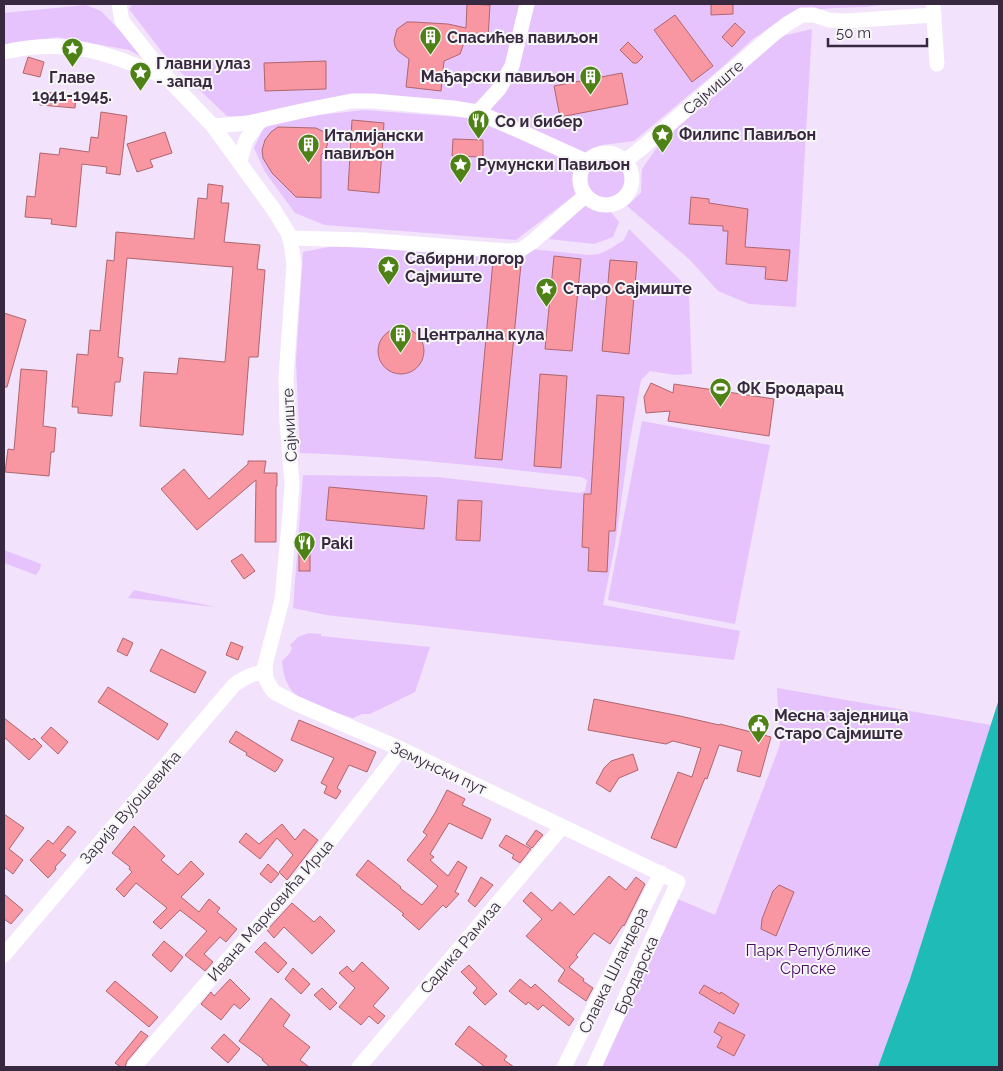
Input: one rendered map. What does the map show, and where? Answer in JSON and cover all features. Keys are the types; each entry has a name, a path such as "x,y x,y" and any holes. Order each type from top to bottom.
{"street":[{"name":"Сајмиште","path":"119,4 118,11 122,21 169,80 213,126 274,210 290,238 294,264 286,386 292,484 284,583 279,613 264,672"},
{"path":"478,112 505,80 514,56 524,8"},
{"name":"Сајмиште","path":"625,161 775,33 802,15 814,15 829,20 846,21 934,9"},
{"path":"934,9 936,64"},
{"name":"Сајмиште","path":"4,52 42,46 92,51 128,62 169,80"},
{"path":"213,126 260,121 333,104 361,101 453,108 478,112 586,161"},
{"path":"240,161 246,140 260,121"},
{"path":"606,153 619,156 625,161 629,167 632,180 628,194 623,199 617,203 605,206 594,203 585,196 579,182 580,174 586,161 598,154 606,153"},
{"path":"290,238 364,240 508,251 520,250 531,243 585,196"},
{"name":"Земунски пут","path":"264,672 268,684 279,694 401,749 678,882"},
{"name":"Зарија Вујошевића","path":"4,955 234,685 252,674 264,672"},
{"name":"Ивана Марковића Ирца","path":"134,1067 302,877 401,749"},
{"name":"Садика Рамиза","path":"359,1067 562,827"},
{"name":"Славка Шландера","path":"564,1067 661,873"},
{"name":"Бродарска","path":"594,1067 678,882"}],"green space":[{"path":"133,4 890,4 794,11 753,39 634,141 602,145 583,154 425,99 242,117 227,116 169,61 129,9"},
{"path":"86,5 101,11 148,60 129,50 57,37 4,45 4,13"},
{"path":"812,29 796,307 749,304 718,291 689,259 627,206 641,193 642,169 668,132 778,37"},
{"path":"364,110 469,118 577,163 572,178 576,194 516,240 325,225 295,213 265,172 254,148 263,129 282,119"},
{"path":"603,157 621,163 627,176 624,190 614,200 606,201 596,198 589,194 585,187 584,177 588,168 594,161"},
{"path":"586,204 600,211 610,211 619,222 613,237 594,244 549,239"},
{"path":"629,229 680,280 689,297 692,374 675,375 650,371 641,380 629,445 615,545 603,605 740,631 734,660 326,615 293,608 303,475 437,477 579,493 585,491 587,480 581,477 441,462 300,453 296,362 303,252 334,246 493,255 532,249 588,255 599,254 610,249 624,240"},
{"path":"642,421 770,445 735,624 608,600"},
{"path":"4,550 41,564 40,569 36,575 4,563"},
{"path":"134,590 216,607 128,598"},
{"path":"309,633 321,634 321,636 430,647 415,692 370,714 362,714 353,718 303,699 292,691 288,684 282,661 290,653 292,648 290,645 298,637"},
{"name":"Парк Републике Српске","path":"777,688 991,725 910,979 878,1067 598,1067 678,899 715,915 780,745"}],"shaded area":[{"path":"999,699 999,1067 878,1067 910,979"}],"building":[{"name":"Спасићев павиљон","path":"467,4 490,5 488,38 466,37 460,54 444,61 441,91 406,87 409,59 398,51 395,46 394,40 397,29 407,22 448,24 466,28"},
{"path":"711,4 733,4 733,14 711,15"},
{"path":"675,15 713,66 692,82 654,30"},
{"path":"735,23 745,32 732,47 722,37"},
{"path":"628,42 643,57 637,63 633,63 620,50"},
{"path":"28,57 44,62 40,77 23,73"},
{"path":"326,61 326,89 265,91 264,63"},
{"name":"Мађарски павиљон","path":"622,73 628,104 560,117 554,86"},
{"path":"42,92 76,95 75,108 40,105"},
{"path":"101,112 127,116 120,175 106,173 107,167 82,164 76,227 51,224 52,219 25,217 27,196 35,197 40,153 59,155 60,148 89,152 91,137 98,138"},
{"path":"352,120 384,123 379,193 348,190"},
{"name":"Италијански павиљон","path":"278,127 316,128 324,132 328,141 326,150 321,155 321,198 296,197 272,173 263,158 262,150 265,140"},
{"path":"165,132 172,153 150,160 153,167 137,172 127,144"},
{"path":"453,139 483,140 483,157 452,156"},
{"path":"208,184 223,186 221,203 229,203 224,242 260,245 257,269 265,270 258,357 249,357 243,435 140,426 144,372 177,374 179,358 225,362 233,267 127,258 118,357 123,358 120,382 115,382 112,416 78,413 78,407 72,407 77,354 88,355 90,330 100,331 107,260 114,261 116,232 194,239 198,198 207,199"},
{"path":"691,197 709,199 709,203 748,209 745,247 790,250 787,281 765,279 766,267 726,264 728,231 723,231 723,226 689,224"},
{"path":"554,256 581,259 572,351 545,349"},
{"path":"610,260 637,262 629,354 602,351"},
{"path":"493,261 521,264 502,460 475,458"},
{"path":"4,313 26,320 7,387 4,387"},
{"name":"Централна кула","path":"401,328 414,332 420,338 424,351 420,364 414,370 401,374 388,370 382,364 378,351 382,338 388,332"},
{"path":"21,369 47,371 43,426 56,428 49,476 5,472 8,449 14,450"},
{"path":"540,374 567,376 561,468 534,466"},
{"path":"651,383 673,393 674,384 774,399 769,436 668,421 670,411 646,413 644,397"},
{"path":"597,395 624,397 615,531 609,531 607,572 588,571 589,548 582,547 584,494 591,494"},
{"path":"248,461 266,461 264,473 277,473 276,542 255,542 256,480 197,530 161,489 184,469 209,499 248,464"},
{"path":"329,487 427,496 424,529 326,520"},
{"path":"458,500 482,501 480,541 456,540"},
{"name":"Paki","path":"299,553 310,553 310,571 299,571"},
{"path":"242,554 255,571 244,579 231,561"},
{"path":"123,638 133,643 127,656 117,651"},
{"path":"231,642 243,647 238,660 226,655"},
{"path":"161,649 206,672 195,693 150,671"},
{"path":"108,687 168,724 158,740 98,702"},
{"path":"594,699 720,724 771,737 760,777 737,771 742,751 719,745 707,779 705,778 676,848 651,838 678,772 692,777 701,748 673,741 666,744 588,730"},
{"path":"4,718 32,740 34,738 42,746 29,760 4,737"},
{"path":"299,720 376,752 367,772 349,765 337,788 341,791 336,799 324,793 327,786 321,783 334,758 291,740"},
{"path":"51,727 68,742 58,754 41,738"},
{"path":"236,731 283,760 275,772 246,755 247,753 229,742"},
{"path":"633,754 638,770 619,778 610,792 596,783 604,768 611,761"},
{"path":"447,790 465,799 462,805 491,819 482,839 449,823 430,854 434,857 430,860 448,876 458,861 467,867 455,892 459,894 446,908 443,905 419,930 402,915 404,914 356,875 368,860 422,905 438,886 407,860 427,835 423,832"},
{"path":"4,814 24,828 9,849 23,860 13,874 4,867"},
{"path":"282,824 295,840 304,829 318,840 287,880 279,872 293,855 277,838 260,859 239,842 246,833 259,844"},
{"path":"68,826 76,832 60,851 66,855 48,878 30,860 48,840 53,844"},
{"path":"134,826 165,856 161,860 178,875 191,861 204,874 181,897 199,912 209,899 220,908 217,912 237,929 226,942 220,937 204,954 213,962 205,971 185,955 207,931 180,910 161,929 153,922 167,908 136,883 124,897 116,889 132,872 129,869 130,867 112,853"},
{"path":"536,830 543,835 532,848 526,844"},
{"path":"506,835 531,849 520,863 512,858 514,855 499,846"},
{"path":"268,864 279,874 271,883 260,874"},
{"path":"609,876 626,890 636,877 645,884 624,926 610,944 594,933 569,967 593,988 586,1001 558,981 565,970 526,936 542,919 523,901 531,892 552,911 560,902 574,915"},
{"path":"481,877 493,885 475,907 468,901"},
{"path":"779,885 794,892 776,936 761,929 762,919 773,891"},
{"path":"4,894 23,910 11,924 4,919"},
{"path":"292,903 314,922 320,916 335,931 312,954 284,927 274,938 267,930"},
{"path":"164,941 183,957 171,972 152,955"},
{"path":"265,942 287,963 278,973 255,952"},
{"path":"362,962 389,988 373,1006 385,1016 378,1024 369,1016 361,1025 339,1007 355,988 339,973 347,966 353,972"},
{"path":"469,965 497,994 485,1005 473,993 477,988 461,972"},
{"path":"293,968 310,984 301,994 285,979"},
{"path":"230,979 250,999 240,1009 234,1004 221,1020 201,1004 211,992 214,996"},
{"path":"520,979 531,988 535,984 574,1019 569,1026 543,1005 538,1010 528,1002 526,1005 509,991"},
{"path":"115,981 158,1017 149,1027 106,991"},
{"path":"704,985 720,994 721,992 739,1004 734,1014 699,993"},
{"path":"322,988 337,1003 330,1010 314,995"},
{"path":"271,998 290,1015 283,1026 310,1047 300,1060 309,1067 270,1067 263,1059 239,1041"},
{"path":"719,1022 745,1035 734,1056 717,1047 722,1037 714,1032"},
{"path":"469,1026 507,1056 504,1060 514,1067 485,1067 455,1044"},
{"path":"141,1031 148,1036 127,1061 125,1067 115,1063"},
{"path":"224,1034 240,1049 228,1063 211,1048"}],"place":[{"name":"Спасићев павиљон","path":"431,56"},
{"name":"Главе 1941-1945.","path":"72,67"},
{"name":"Главни улаз - запад","path":"140,91"},
{"name":"Мађарски павиљон","path":"591,95"},
{"name":"Со и бибер","path":"479,140"},
{"name":"Филипс Павиљон","path":"663,153"},
{"name":"Италијански павиљон","path":"308,163"},
{"name":"Румунски Павиљон","path":"461,183"},
{"name":"Сабирни логор Сајмиште","path":"389,286"},
{"name":"Старо Сајмиште","path":"547,307"},
{"name":"Централна кула","path":"401,353"},
{"name":"ФК Бродарац","path":"721,407"},
{"name":"Paki","path":"305,562"},
{"name":"Месна заједница Старо Сајмиште","path":"758,743"}]}
